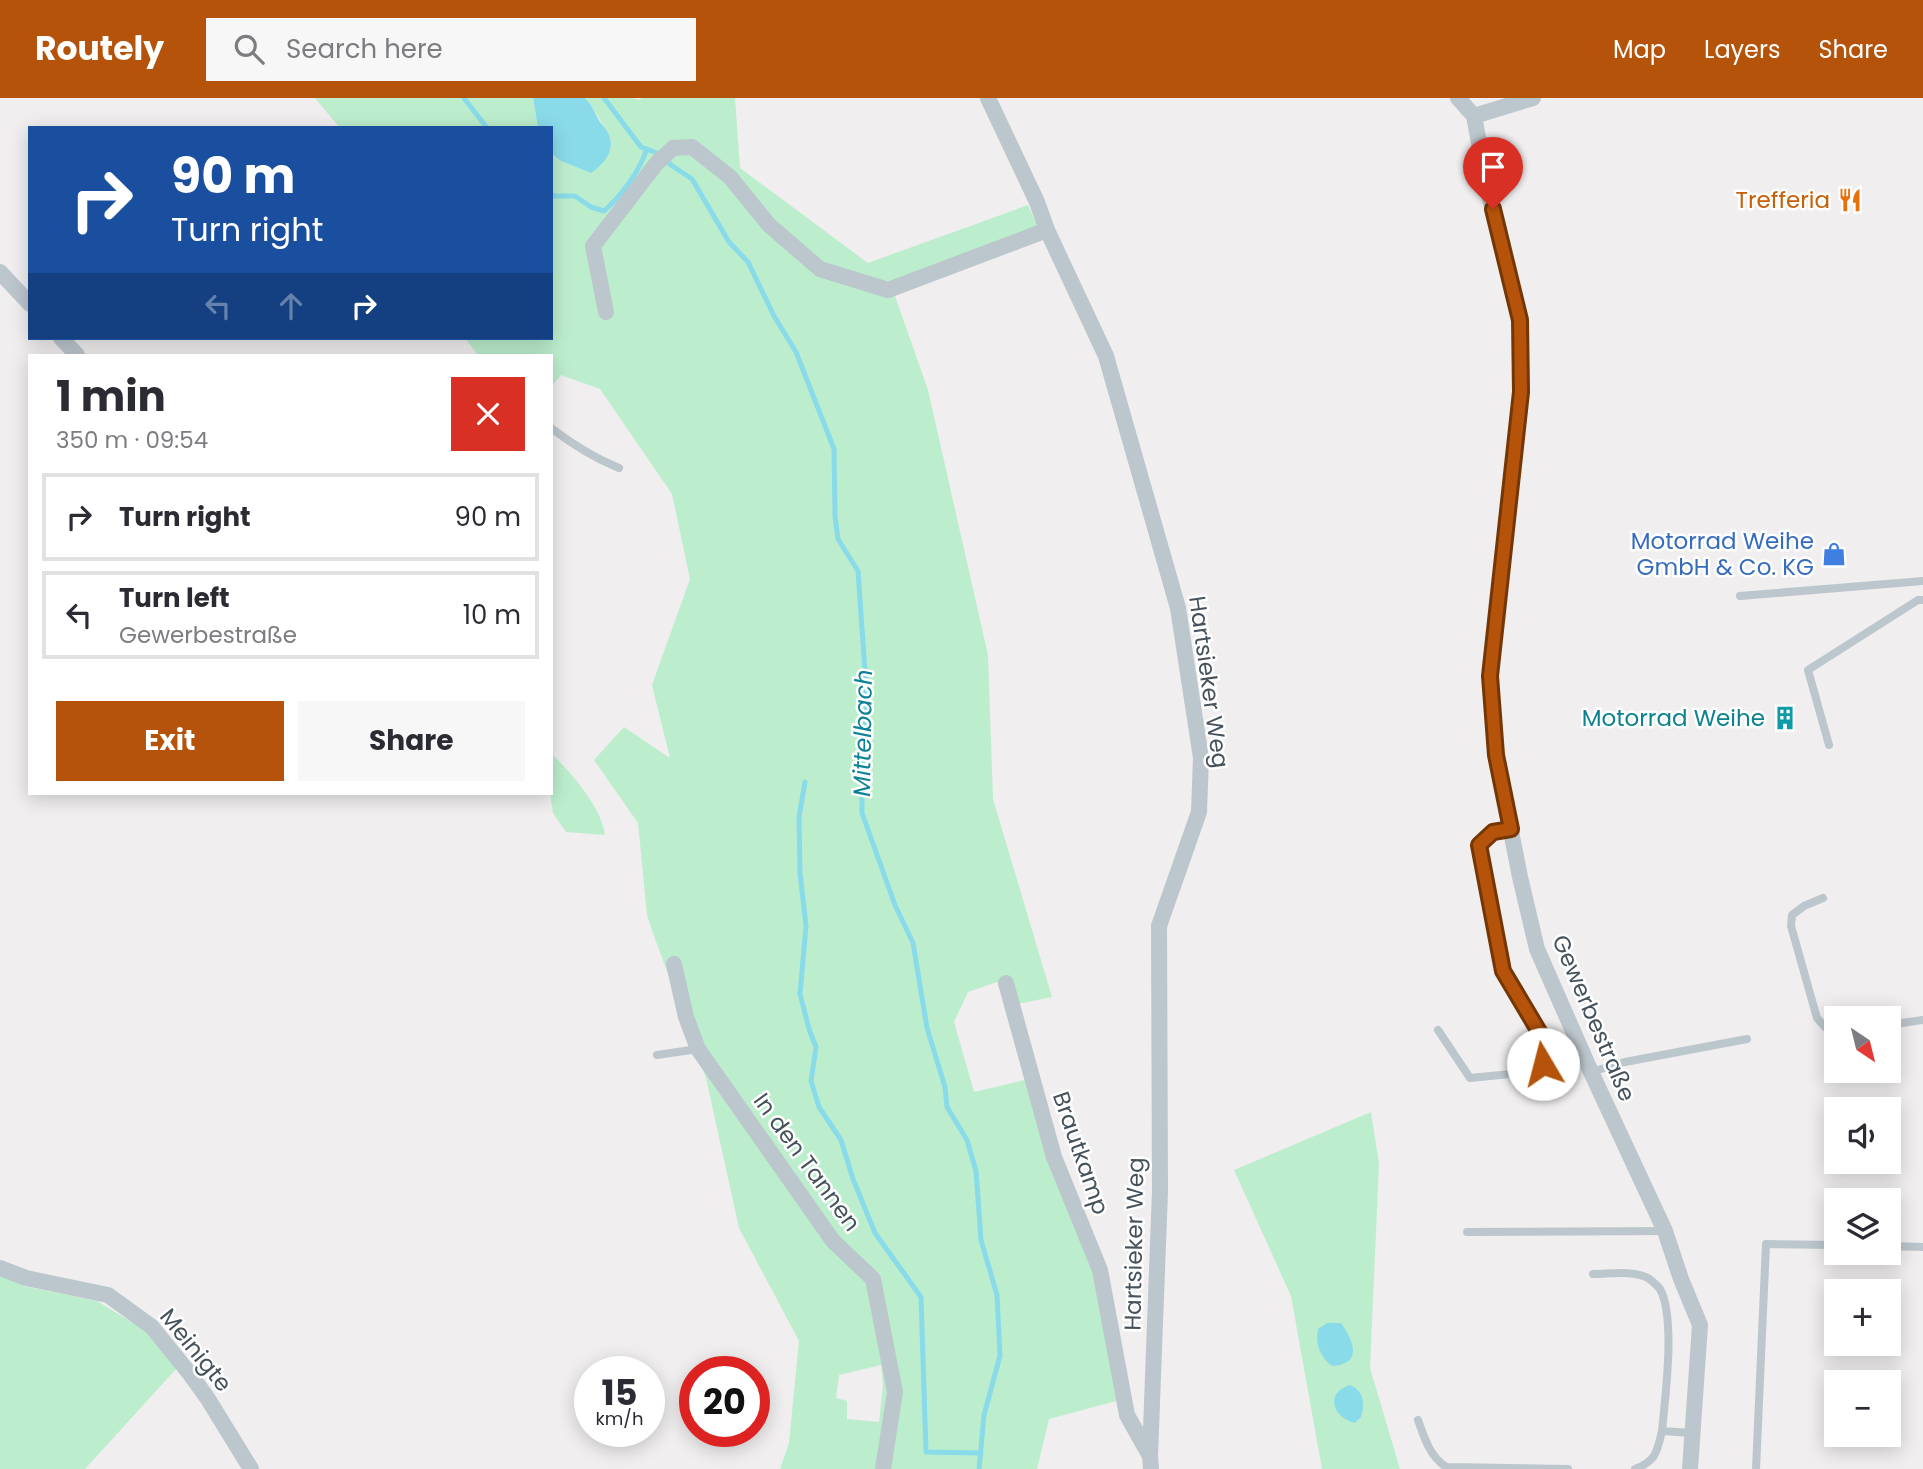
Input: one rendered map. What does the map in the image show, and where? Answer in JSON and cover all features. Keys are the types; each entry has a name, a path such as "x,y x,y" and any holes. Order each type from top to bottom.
{"street":[{"name":"Hartsieker Weg","path":"988,98 1106,356 1178,608 1201,758 1199,812 1158,926 1160,1191 1151,1462"},
{"path":"1458,98 1474,116 1533,98"},
{"name":"Gewerbestraße","path":"1474,116 1487,186 1520,320 1521,392 1490,676 1496,755 1537,949 1665,1231 1700,1325 1689,1469"},
{"path":"606,312 593,246 656,164 673,148 692,146 730,177 769,225 820,269 888,290 1047,230"},
{"path":"0,272 28,302"},
{"path":"63,340 77,354"},
{"name":"In den Tannen","path":"674,964 686,1017 698,1049 832,1241 873,1279 895,1392 883,1469"},
{"name":"Brautkamp","path":"1006,983 1054,1157 1100,1270 1127,1415 1151,1462"},
{"name":"Meinigte","path":"0,1268 26,1278 108,1295 152,1327 208,1399 251,1469"}],"lane":[{"path":"553,430 602,461 619,468"},
{"path":"1740,596 1923,581"},
{"path":"1829,745 1808,670 1918,600 1923,600"},
{"path":"1438,1030 1471,1078 1530,1072 1543,1064 1544,1040 1503,971 1479,845 1493,832 1511,829"},
{"path":"1823,898 1804,906 1792,915 1791,926 1817,1018 1824,1026"},
{"path":"1901,1024 1923,1020"},
{"path":"1591,1072 1625,1062 1747,1039"},
{"path":"657,1055 698,1049"},
{"path":"1467,1232 1665,1231"},
{"path":"1756,1469 1766,1244 1824,1245"},
{"path":"1901,1246 1923,1247"},
{"path":"1594,1274 1638,1274 1651,1280 1660,1288 1666,1310 1668,1368 1662,1431 1657,1453 1646,1465 1635,1469"},
{"path":"1418,1420 1435,1459 1446,1467 1568,1469"},
{"path":"1662,1431 1692,1433"}],"green space":[{"path":"315,98 533,98 538,126 338,126"},
{"path":"585,98 735,98 740,168 868,263 1028,205 1039,229 894,293 928,390 988,655 993,799 1052,997 1017,1004 1009,978 968,992 954,1022 974,1092 1025,1080 1095,1274 1120,1400 1049,1419 1037,1469 780,1469 789,1443 799,1341 739,1228 706,1078 647,915 638,823 594,760 624,727 670,758 652,685 690,579 672,494 600,389 561,375 553,385 553,354 477,354 467,340 553,340 553,154 559,160 608,132","holes":["881,1365 883,1386 879,1422 847,1419 847,1401 836,1398 839,1375"]},
{"path":"553,755 576,780 591,802 598,813 605,835 566,832 553,813 550,795 553,795"},
{"path":"1371,1112 1379,1164 1370,1368 1400,1469 1322,1469 1291,1296 1234,1170"},
{"path":"0,1275 24,1286 97,1301 146,1331 177,1368 85,1469 0,1469"}],"water":[{"path":"533,98 585,98 610,137 608,155 591,173 559,160 553,154 553,126 538,126"},
{"path":"1327,1323 1341,1323 1352,1344 1349,1361 1332,1366 1324,1359 1317,1340 1318,1329"},
{"path":"1350,1385 1361,1394 1363,1403 1361,1417 1355,1423 1341,1416 1334,1405 1337,1394"}],"waterway":[{"path":"464,98 485,126"},
{"name":"Mittelbach","path":"604,98 641,147 662,155 671,165 692,179 729,242 748,262 774,316 796,352 834,449 838,539 858,571 867,700 862,813 895,905 913,943 927,1028 945,1087 947,1107 967,1140 976,1171 981,1240 997,1295 1000,1356 984,1415 979,1469"},
{"path":"553,195 575,196 591,207 604,211 629,183 647,149"},
{"path":"805,782 799,817 800,873 806,926 800,994 816,1047 811,1081 819,1107 841,1140 853,1179 875,1233 921,1297 926,1452 981,1453"}],"place":[{"name":"Trefferia","path":"1850,200"},
{"name":"Motorrad Weihe GmbH & Co. KG","path":"1834,554"},
{"name":"Motorrad Weihe","path":"1785,718"}],"route":[{"path":"1493,209 1520,320 1521,392 1490,676 1496,755 1511,829 1493,832 1479,845 1503,971 1544,1040 1543,1064"}]}
